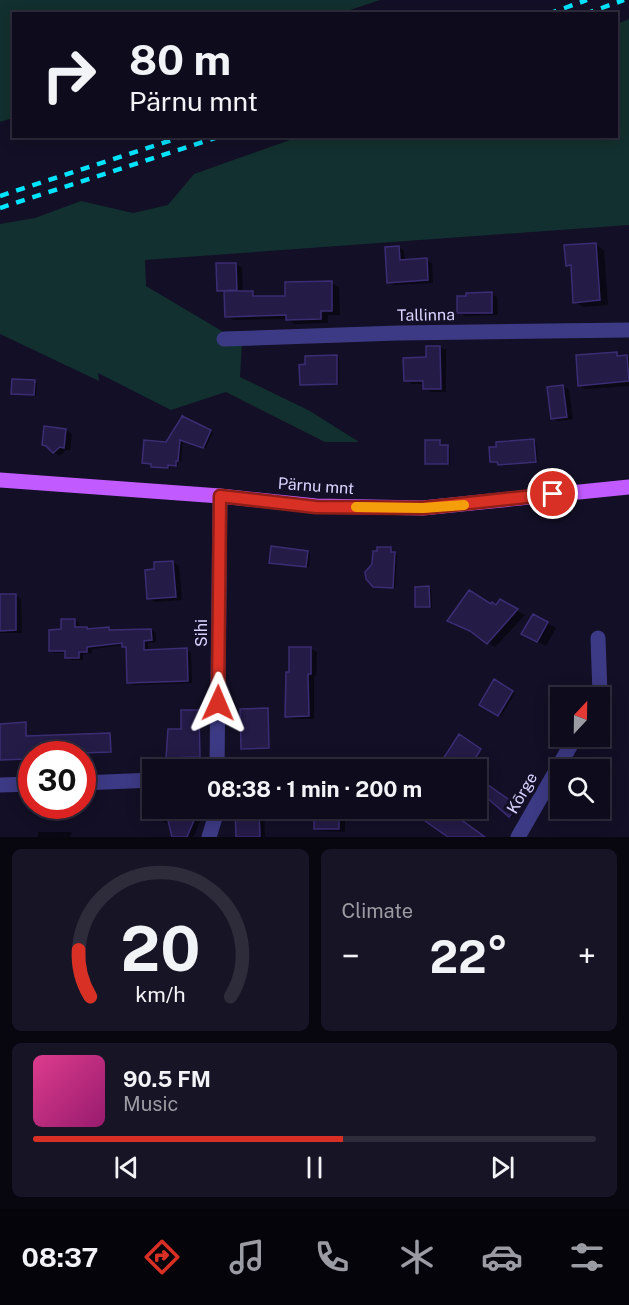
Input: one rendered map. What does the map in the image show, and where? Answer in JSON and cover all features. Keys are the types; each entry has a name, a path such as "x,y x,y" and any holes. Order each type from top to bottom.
{"main road":[{"name":"Pärnu mnt","path":"0,480 220,496 316,507 423,508 629,486"}],"street":[{"name":"Tallinna","path":"224,339 398,333 629,330"},
{"name":"Sihi","path":"218,759 220,496"},
{"path":"598,638 600,687"},
{"name":"Kõrge","path":"518,837 570,747"},
{"path":"96,782 142,780"},
{"path":"0,785 18,784"},
{"path":"209,837 215,819"}],"green space":[{"path":"0,0 380,0 344,12 12,12 12,118 0,122"},
{"path":"629,19 629,225 145,260 146,286 242,343 240,377 310,411 359,442 325,442 226,392 171,410 98,373 99,381 0,334 0,224 35,218 81,201 133,213 168,205 194,174 295,138 618,138 618,24"}],"building":[{"path":"596,243 600,300 573,303 571,265 566,266 564,245"},
{"path":"399,246 400,260 427,258 428,280 387,283 385,247"},
{"path":"216,263 236,263 237,290 217,291"},
{"path":"332,281 332,311 321,311 321,319 286,320 286,315 225,317 224,291 253,291 253,296 285,296 285,282"},
{"path":"492,292 492,313 457,313 457,296 466,296 466,293"},
{"path":"426,346 440,346 441,389 423,389 423,381 404,381 403,358 426,357"},
{"path":"617,352 617,356 627,355 629,381 578,386 576,355"},
{"path":"337,355 337,384 300,385 299,365 305,364 305,356"},
{"path":"12,379 35,380 34,395 11,394"},
{"path":"563,385 567,417 551,419 547,387"},
{"path":"182,416 211,430 203,448 180,440 176,466 151,467 151,464 142,463 144,440 166,442"},
{"path":"44,426 66,429 64,448 60,447 53,453 42,445"},
{"path":"534,439 536,462 498,465 497,462 490,462 489,447 496,447 496,442"},
{"path":"425,440 440,440 440,445 448,445 448,464 425,464"},
{"path":"271,546 308,551 306,567 269,563"},
{"path":"377,547 391,547 391,552 395,552 393,588 373,587 366,579 365,572 372,564 373,551 377,551"},
{"path":"173,561 176,597 147,599 145,570 154,569 154,562"},
{"path":"429,586 430,607 415,607 415,587"},
{"path":"469,590 491,604 492,602 496,605 500,599 518,609 487,644 470,631 447,621"},
{"path":"0,594 16,594 16,630 0,631"},
{"path":"533,614 548,622 537,642 521,634"},
{"path":"61,619 75,619 75,627 87,627 87,629 109,627 109,630 151,629 152,640 144,641 144,650 187,648 188,681 127,683 126,647 122,647 122,643 87,647 87,652 79,652 79,658 65,658 65,651 49,651 49,630 61,629"},
{"path":"289,647 311,647 311,674 308,674 309,716 285,717"},
{"path":"494,679 513,691 498,716 479,705"},
{"path":"268,708 269,748 241,749 240,709"},
{"path":"181,710 199,710 200,757 166,758 168,729 181,729"},
{"path":"26,722 26,736 110,733 111,752 96,752 96,741 18,741 18,759 0,760 0,724"},
{"path":"459,734 481,749 475,759 443,759"},
{"path":"487,784 518,806 509,817 487,798"},
{"path":"168,819 194,819 187,837 172,837"},
{"path":"235,819 259,819 260,837 236,837"},
{"path":"314,819 339,819 339,829 314,829"},
{"path":"422,819 460,819 485,837 448,837"}],"railway":[{"path":"554,12 587,0"},
{"path":"591,12 624,0"},
{"path":"0,196 178,138"},
{"path":"0,208 215,138"}],"slow traffic":[{"path":"356,507 423,508 464,505"}],"route":[{"path":"218,703 220,496 316,507 423,508 553,494"}]}
